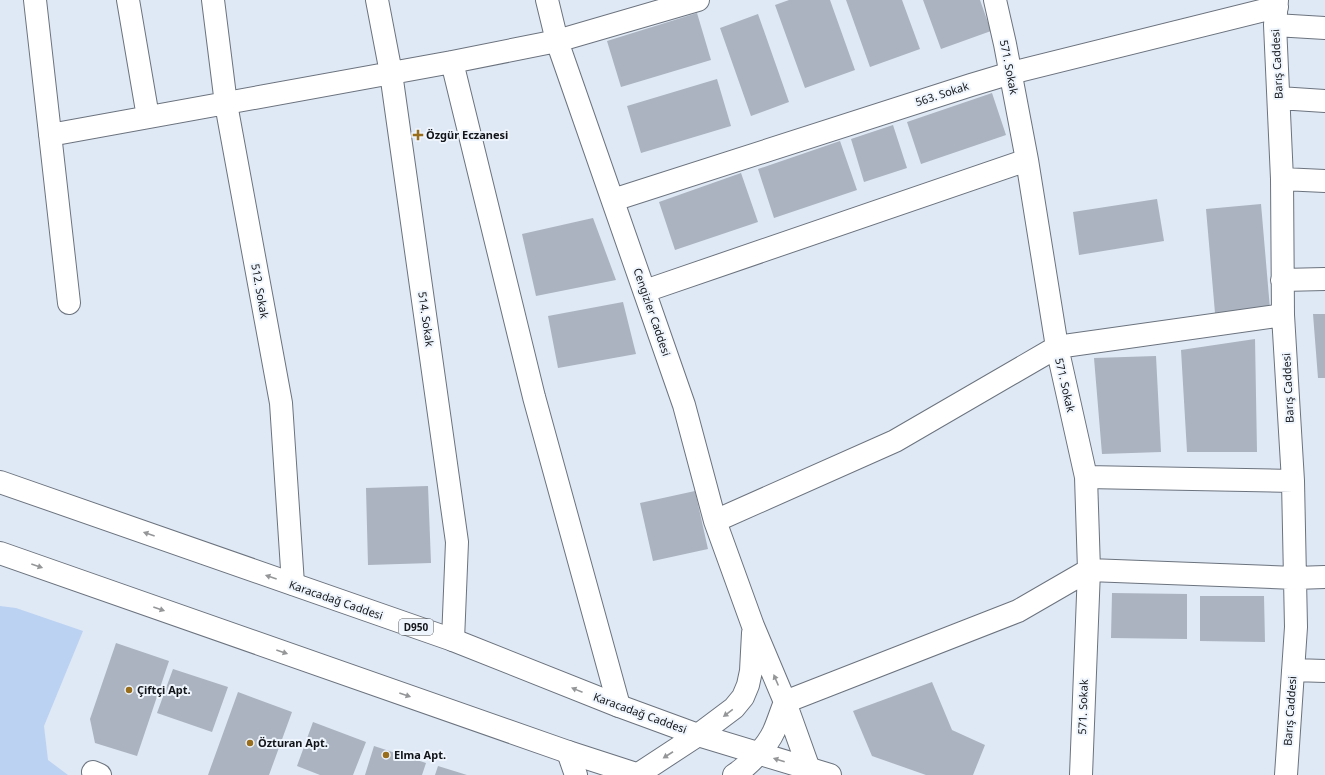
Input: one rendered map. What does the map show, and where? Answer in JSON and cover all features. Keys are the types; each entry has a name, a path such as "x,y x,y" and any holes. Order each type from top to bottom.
{"main road":[{"path":"35,0 69,303"},
{"path":"128,0 148,117"},
{"name":"512. Sokak","path":"213,0 226,104 281,403 293,584"},
{"name":"514. Sokak","path":"377,0 391,73 457,542 453,640"},
{"name":"Cengizler Caddesi","path":"547,0 557,41 684,405 715,521 753,626 785,702 809,769"},
{"path":"50,135 226,104 557,41 698,0"},
{"name":"571. Sokak","path":"995,0 1011,73 1027,160 1057,347 1086,477 1089,570 1081,775"},
{"name":"563. Sokak","path":"613,200 971,84 1011,73 1276,11 1325,28"},
{"name":"Barış Caddesi","path":"1276,11 1282,179 1283,315 1293,481 1296,627 1286,775"},
{"path":"452,62 534,397 619,706"},
{"path":"1279,98 1325,101"},
{"path":"645,291 1027,160"},
{"path":"1282,179 1325,181"},
{"path":"1282,280 1325,279"},
{"path":"715,521 895,441 1057,347 1283,315"},
{"path":"1086,477 1293,481"},
{"name":"Karacadağ Caddesi","path":"0,482 453,640 619,706 698,735 830,775"},
{"path":"2,556 638,775"},
{"path":"734,775 759,753 773,733 785,702 1018,611 1089,570 1295,578 1325,577"},
{"name":"Cengizler Caddesi","path":"638,775 698,735 734,708 743,697 748,685 751,671 753,626"},
{"path":"1293,670 1325,671"},
{"path":"568,752 576,775"}],"shaded area":[{"path":"0,606 16,608 83,631 44,726 48,760 68,775 0,775"}],"building":[{"path":"789,0 830,0 855,70 805,88 775,5"},
{"path":"846,0 902,0 920,49 870,67"},
{"path":"923,0 980,0 991,31 941,49"},
{"path":"697,13 711,60 621,87 607,41"},
{"path":"758,14 789,102 751,116 720,28"},
{"path":"717,79 731,126 641,153 627,106"},
{"path":"992,93 1006,135 921,164 907,122"},
{"path":"893,125 907,168 864,182 851,139"},
{"path":"840,141 857,190 774,218 758,169"},
{"path":"741,173 758,222 675,250 659,202"},
{"path":"1157,199 1164,241 1079,255 1073,212"},
{"path":"1261,204 1270,309 1215,313 1206,209"},
{"path":"593,218 616,280 536,296 522,234"},
{"path":"623,302 636,354 558,368 548,316"},
{"path":"1313,314 1325,314 1325,378 1318,378"},
{"path":"1255,339 1257,452 1187,452 1181,350"},
{"path":"1156,356 1161,452 1102,454 1094,358"},
{"path":"428,486 431,563 368,565 366,488"},
{"path":"695,491 708,549 653,561 640,503"},
{"path":"1112,593 1187,594 1187,639 1111,638"},
{"path":"1200,596 1264,596 1265,642 1200,641"},
{"name":"Çiftçi Apt.","path":"116,643 169,661 137,756 95,743 90,719"},
{"path":"173,669 228,687 212,732 157,713"},
{"path":"932,682 952,730 985,745 973,775 926,775 872,756 853,711"},
{"name":"Özturan Apt.","path":"238,692 292,712 269,775 208,775"},
{"path":"313,722 366,742 353,775 320,775 297,766"},
{"name":"Elma Apt.","path":"374,746 426,763 422,775 365,775"},
{"path":"438,766 467,775 435,775"}],"place":[{"name":"Özgür Eczanesi","path":"418,135"},
{"name":"Çiftçi Apt.","path":"129,690"},
{"name":"Özturan Apt.","path":"250,743"},
{"name":"Elma Apt.","path":"386,755"}]}
